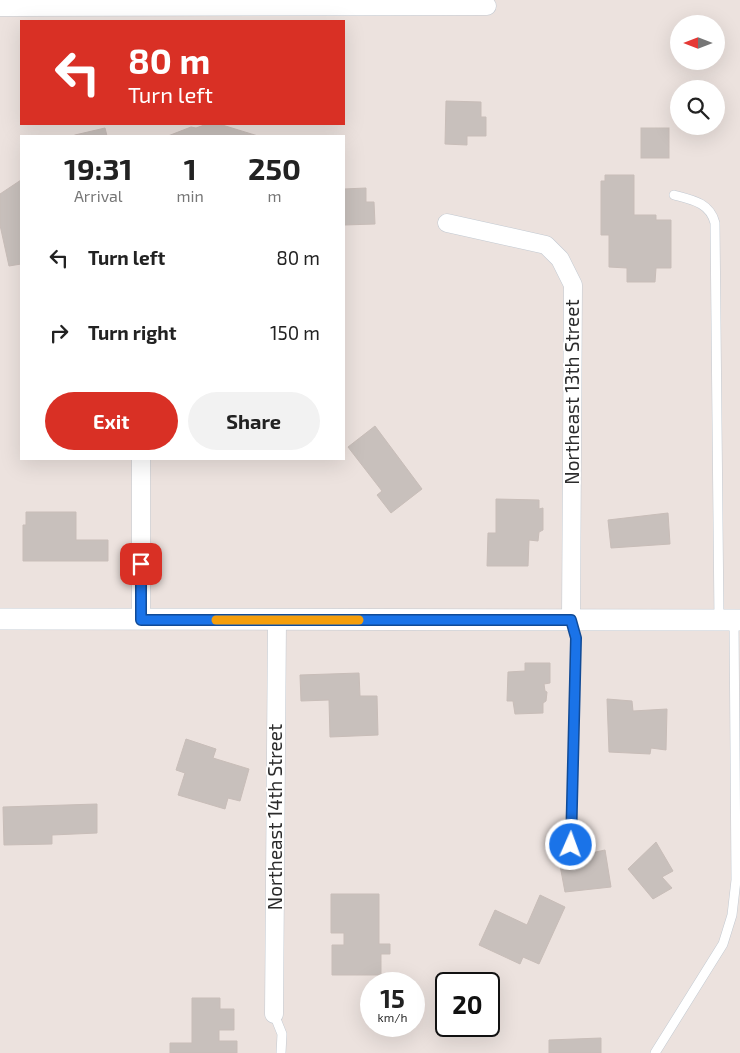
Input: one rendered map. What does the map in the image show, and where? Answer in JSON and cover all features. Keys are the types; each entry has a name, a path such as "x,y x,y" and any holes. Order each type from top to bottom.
{"street":[{"path":"10,5 487,6"},
{"name":"Northeast 13th Street","path":"446,223 546,245 560,259 573,285 571,620"},
{"path":"141,460 141,620"},
{"path":"0,619 731,620"},
{"name":"Northeast 14th Street","path":"274,1014 277,620"}],"lane":[{"path":"254,7 272,0"},
{"path":"655,1053 723,944 732,915 736,880 731,620 715,223 712,212 704,206 674,195"},
{"path":"571,620 576,638 571,845"},
{"path":"274,1014 282,1034 281,1053"}],"building":[{"path":"446,101 481,102 481,117 486,117 486,136 467,136 467,145 445,144"},
{"path":"204,125 222,125 255,135 171,135 191,127 196,128"},
{"path":"105,128 107,135 75,135"},
{"path":"641,128 669,128 669,158 641,158"},
{"path":"605,175 634,175 634,215 656,215 656,220 671,220 671,268 656,268 655,282 627,282 627,268 609,267 609,235 601,235 601,181 605,181"},
{"path":"20,181 20,264 9,266 0,225 0,194"},
{"path":"366,188 366,202 374,202 375,224 345,225 345,189"},
{"path":"375,426 422,489 391,513 377,495 382,491 348,447"},
{"path":"496,499 539,500 539,509 543,508 543,530 539,532 538,541 529,540 528,566 487,566 488,533 496,533"},
{"path":"26,512 76,512 76,540 108,540 108,561 23,561 23,525 26,525"},
{"path":"668,513 670,544 611,548 608,520"},
{"path":"525,663 550,663 550,683 544,684 545,691 547,692 546,701 543,703 543,713 515,714 513,701 507,701 508,672 525,671"},
{"path":"359,673 360,696 377,696 378,735 330,737 329,700 301,701 300,675"},
{"path":"607,699 632,701 633,711 667,709 666,750 651,748 650,754 609,752"},
{"path":"186,739 216,749 213,758 249,769 240,801 228,798 225,809 178,795 185,773 176,770"},
{"path":"97,804 97,833 52,835 52,844 4,845 3,807"},
{"path":"656,842 673,871 662,877 672,888 653,899 628,869"},
{"path":"605,850 611,887 565,892 559,860"},
{"path":"331,894 379,894 379,944 390,944 390,954 381,954 381,972 360,972 360,975 332,975 332,945 344,945 344,933 331,933"},
{"path":"540,895 565,907 539,964 523,957 520,964 479,945 495,910 527,925"},
{"path":"192,998 220,998 220,1009 234,1009 234,1030 219,1030 219,1041 237,1041 237,1053 170,1053 170,1043 192,1043"},
{"path":"601,1038 601,1053 549,1053 549,1040"}],"slow traffic":[{"path":"216,620 359,620"}],"route":[{"path":"141,564 141,620 571,620 576,638 571,845"}]}
